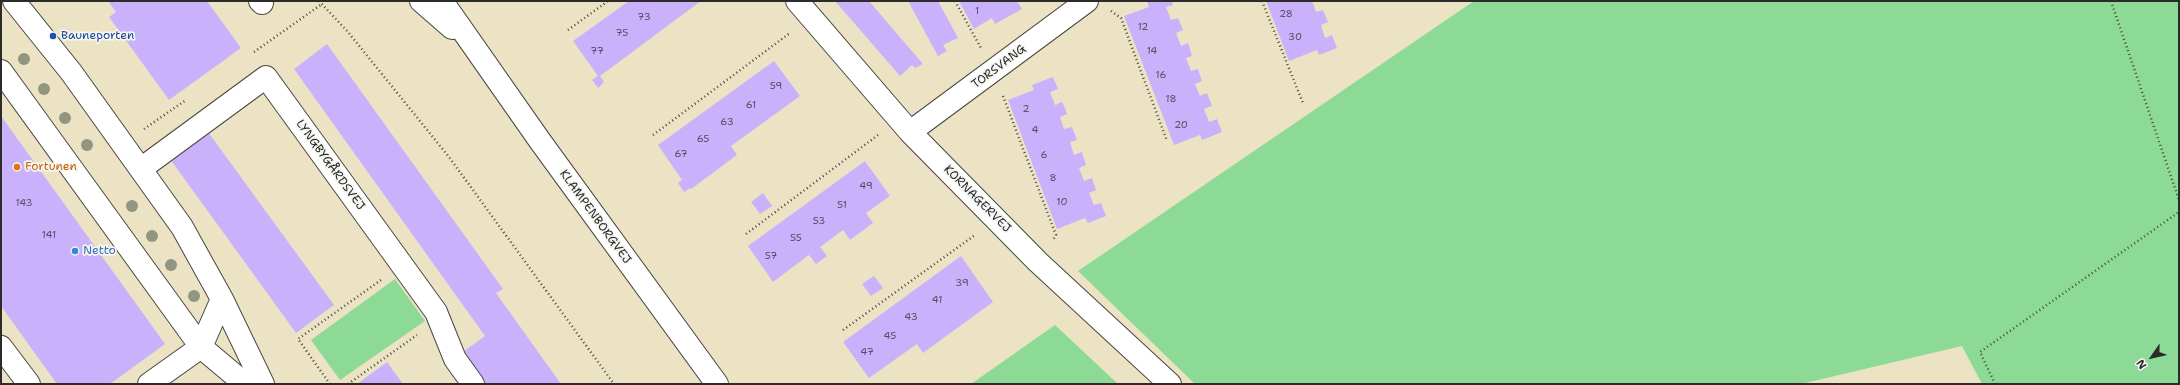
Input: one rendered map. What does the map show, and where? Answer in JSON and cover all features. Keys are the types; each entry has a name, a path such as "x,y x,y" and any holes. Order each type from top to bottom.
{"street":[{"path":"14,1 71,72 142,168 182,227 222,299 263,384"},
{"name":"KLAMPENBORGVEJ","path":"421,1 475,49"},
{"name":"KLAMPENBORGVEJ","path":"442,1 540,141 717,384"},
{"name":"KORNAGERVEJ","path":"797,1 905,125 997,220 1038,262 1170,384"},
{"name":"TORSVANG","path":"905,125 994,71 1087,1"},
{"path":"1,71 201,347 245,384"},
{"name":"LYNGBYGÅRDSVEJ","path":"142,168 266,77 436,312 455,359 473,384"},
{"path":"149,384 201,347 222,299"},
{"path":"1,347 28,384"}],"path":[{"path":"319,1 348,32 449,157 614,384"},
{"path":"568,30 608,1"},
{"path":"954,1 994,71 1056,235 1038,262"},
{"path":"1262,1 1303,103"},
{"path":"2111,1 2179,200"},
{"path":"1108,9 1121,18 1166,141"},
{"path":"653,135 811,17"},
{"path":"746,234 905,125"},
{"path":"1995,384 1980,352 2179,212"},
{"path":"843,330 997,220"},
{"path":"330,384 298,339 402,264"},
{"path":"348,384 438,319"}],"green space":[{"path":"1474,1 2179,1 2179,384 1982,384 1962,346 1801,384 1195,384 1078,271"},
{"path":"395,279 425,321 340,380 311,340"},
{"path":"1055,325 1118,384 971,384"}],"building":[{"path":"108,1 207,1 241,48 169,100 109,17 116,12"},
{"path":"629,1 701,1 600,76 604,82 598,88 592,80 598,76 573,41"},
{"path":"835,1 869,1 923,64 915,68 912,65 900,76"},
{"path":"908,1 938,1 958,38 943,45 947,51 938,56"},
{"path":"959,1 1017,1 1022,9 995,24 992,18 974,29"},
{"path":"1147,1 1172,1 1173,5 1166,7 1171,20 1178,18 1183,30 1176,33 1181,46 1188,43 1192,56 1186,58 1191,71 1198,69 1202,81 1195,84 1200,96 1207,93 1212,106 1204,109 1209,122 1217,119 1222,132 1202,140 1200,135 1174,145 1124,16 1149,7"},
{"path":"1266,1 1312,1 1316,12 1323,10 1328,22 1321,25 1325,38 1332,35 1337,48 1319,55 1317,50 1289,61"},
{"path":"327,44 503,289 496,293 561,384 482,384 460,354 485,336 294,69"},
{"path":"774,61 800,96 731,146 737,155 691,189 690,188 684,192 678,183 682,180 658,145"},
{"path":"1053,77 1058,89 1050,92 1055,105 1062,102 1067,114 1060,117 1064,129 1072,127 1077,140 1070,142 1074,155 1082,152 1086,165 1079,168 1084,181 1092,178 1096,190 1089,193 1094,205 1101,203 1106,216 1088,223 1085,218 1057,229 1008,100 1034,90 1032,85"},
{"path":"1,116 165,344 110,384 57,384 1,306"},
{"path":"208,132 334,305 296,333 170,159"},
{"path":"865,161 890,196 866,213 873,223 850,240 843,230 820,247 827,256 816,264 809,255 773,282 748,246"},
{"path":"763,193 772,206 760,214 751,202"},
{"path":"961,256 993,302 923,353 917,344 869,378 843,342"},
{"path":"874,276 883,288 871,296 862,284"},
{"path":"387,362 403,384 357,384"}],"place":[{"name":"Bauneporten","path":"53,36"},
{"name":"Fortunen","path":"17,167"},
{"name":"Netto","path":"75,251"}]}
